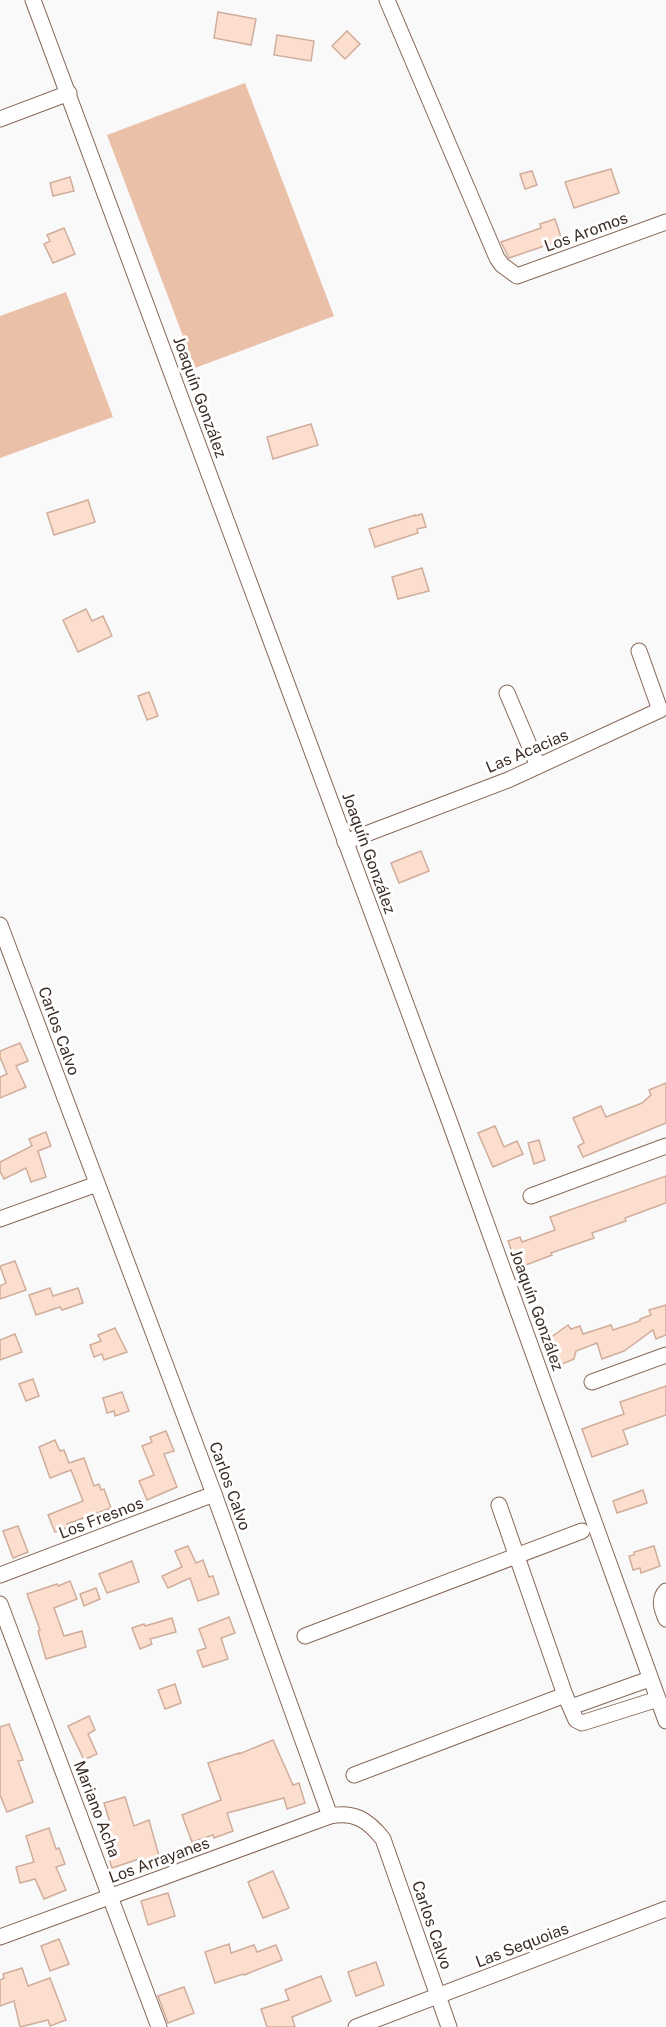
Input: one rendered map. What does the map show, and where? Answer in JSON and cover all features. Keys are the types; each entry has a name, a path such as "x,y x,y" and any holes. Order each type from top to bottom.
{"street":[{"name":"Joaquín González","path":"33,0 453,1131 666,1721"},
{"name":"Los Aromos","path":"387,0 497,258 502,265 517,276 666,222"},
{"path":"0,119 69,93"},
{"name":"Las Acacias","path":"345,842 508,780 660,710 639,651"},
{"path":"507,693 538,766"},
{"name":"Carlos Calvo","path":"0,925 214,1494 330,1816 342,1814 355,1816 372,1824 383,1839 449,2027"},
{"path":"531,1196 666,1146"},
{"path":"0,1219 97,1184"},
{"path":"592,1382 666,1355"},
{"name":"Los Fresnos","path":"0,1575 214,1494"},
{"path":"499,1505 576,1720 582,1723 658,1699"},
{"path":"304,1636 582,1531"},
{"path":"666,1591 663,1594 661,1605 666,1619"},
{"name":"Mariano Acha","path":"0,1604 159,2027"},
{"path":"354,1775 568,1701 644,1681"},
{"name":"Los Arrayanes","path":"0,1937 330,1816"},
{"name":"Las Sequoias","path":"356,2027 666,1909"}],"shaded area":[{"path":"245,83 334,316 195,368 107,135"},
{"path":"66,292 113,417 0,458 0,316"}],"building":[{"path":"218,12 256,19 251,45 214,38"},
{"path":"347,31 360,44 345,59 332,46"},
{"path":"277,35 314,41 311,61 274,55"},
{"path":"611,169 619,193 574,208 565,182"},
{"path":"532,171 537,185 525,189 520,174"},
{"path":"70,177 74,191 53,196 50,183"},
{"path":"555,219 562,240 509,258 501,242 541,228 540,224"},
{"path":"64,228 75,254 53,263 44,244 50,241 47,235"},
{"path":"311,424 318,445 273,459 267,437"},
{"path":"88,500 95,522 54,535 47,513"},
{"path":"422,514 426,527 417,529 418,533 375,547 369,529"},
{"path":"422,568 429,591 398,599 392,577"},
{"path":"86,609 92,621 103,616 112,636 78,652 63,620"},
{"path":"149,692 158,716 147,720 138,696"},
{"path":"421,851 429,871 399,883 391,863"},
{"path":"20,1043 28,1061 16,1066 26,1087 0,1098 0,1077 7,1074 0,1051"},
{"path":"666,1083 666,1123 583,1157 578,1146 584,1143 573,1118 601,1106 606,1117 642,1103 651,1095 649,1090"},
{"path":"495,1126 504,1147 517,1141 523,1154 493,1167 478,1133"},
{"path":"46,1132 51,1146 38,1151 46,1177 31,1182 26,1168 4,1179 0,1171 0,1162 32,1146 29,1139"},
{"path":"539,1140 545,1160 534,1164 528,1143"},
{"path":"666,1176 666,1203 592,1233 594,1238 551,1253 552,1255 518,1268 508,1241 520,1237 522,1242 555,1230 550,1217"},
{"path":"15,1261 26,1290 0,1299 0,1286 6,1283 0,1266"},
{"path":"50,1288 53,1296 78,1288 83,1303 62,1310 60,1307 36,1315 29,1295"},
{"path":"666,1305 666,1335 656,1339 653,1330 624,1351 602,1359 597,1343 576,1351 574,1359 560,1365 550,1338 568,1325 571,1329 580,1326 583,1334 611,1325 613,1330 640,1321 651,1315 649,1310"},
{"path":"115,1328 127,1352 104,1360 102,1354 94,1357 90,1345 101,1341 98,1335"},
{"path":"15,1334 22,1352 0,1360 0,1340"},
{"path":"33,1379 39,1396 26,1401 19,1384"},
{"path":"666,1386 666,1415 623,1430 628,1444 592,1457 582,1429 624,1414 620,1402"},
{"path":"122,1392 129,1411 115,1416 114,1411 107,1413 103,1398"},
{"path":"166,1431 174,1451 164,1454 177,1487 147,1500 139,1481 154,1475 142,1446 152,1442 150,1437"},
{"path":"55,1440 60,1451 64,1450 69,1463 84,1458 94,1486 99,1484 101,1490 104,1489 111,1508 67,1524 69,1527 55,1532 48,1515 83,1501 71,1470 50,1478 39,1447"},
{"path":"643,1490 647,1503 617,1513 613,1501"},
{"path":"18,1526 28,1552 13,1558 3,1531"},
{"path":"188,1546 196,1563 203,1560 209,1577 213,1576 219,1594 198,1601 190,1578 168,1588 162,1576 182,1567 175,1551"},
{"path":"654,1546 660,1566 641,1573 640,1568 633,1570 629,1556 634,1555 634,1552"},
{"path":"132,1561 139,1582 107,1593 99,1574"},
{"path":"70,1581 77,1599 54,1608 64,1636 82,1631 86,1647 46,1659 38,1631 40,1630 27,1594"},
{"path":"96,1588 100,1599 84,1606 80,1594"},
{"path":"229,1617 235,1633 221,1638 228,1659 203,1667 197,1651 206,1648 199,1629"},
{"path":"172,1618 176,1632 150,1639 152,1644 140,1649 132,1628"},
{"path":"175,1684 181,1703 165,1709 158,1690"},
{"path":"89,1716 95,1730 88,1734 97,1754 84,1760 68,1726"},
{"path":"9,1724 23,1760 18,1761 33,1802 7,1812 0,1795 0,1727"},
{"path":"273,1740 293,1785 299,1783 305,1803 287,1809 284,1798 227,1813 233,1831 214,1838 213,1835 192,1842 182,1815 221,1800 208,1763 239,1754"},
{"path":"125,1797 134,1826 149,1820 159,1856 140,1862 139,1859 112,1868 108,1856 115,1854 107,1827 111,1826 104,1803"},
{"path":"49,1828 56,1849 59,1848 65,1864 56,1867 66,1890 44,1899 35,1879 20,1883 16,1867 34,1862 26,1836"},
{"path":"273,1871 289,1908 263,1918 248,1882"},
{"path":"168,1893 175,1916 148,1925 141,1901"},
{"path":"59,1939 69,1964 50,1971 41,1946"},
{"path":"229,1944 231,1953 254,1945 257,1952 276,1945 282,1960 244,1975 215,1983 205,1952"},
{"path":"376,1962 384,1985 356,1996 348,1972"},
{"path":"22,1968 28,1986 50,1978 66,2020 50,2026 48,2020 20,2027 14,2001 0,2006 0,1980 4,1978 3,1974"},
{"path":"321,1976 331,2001 292,2017 295,2027 267,2027 261,2009 289,2000 285,1990"},
{"path":"184,1987 194,2013 168,2023 158,1996"}]}
